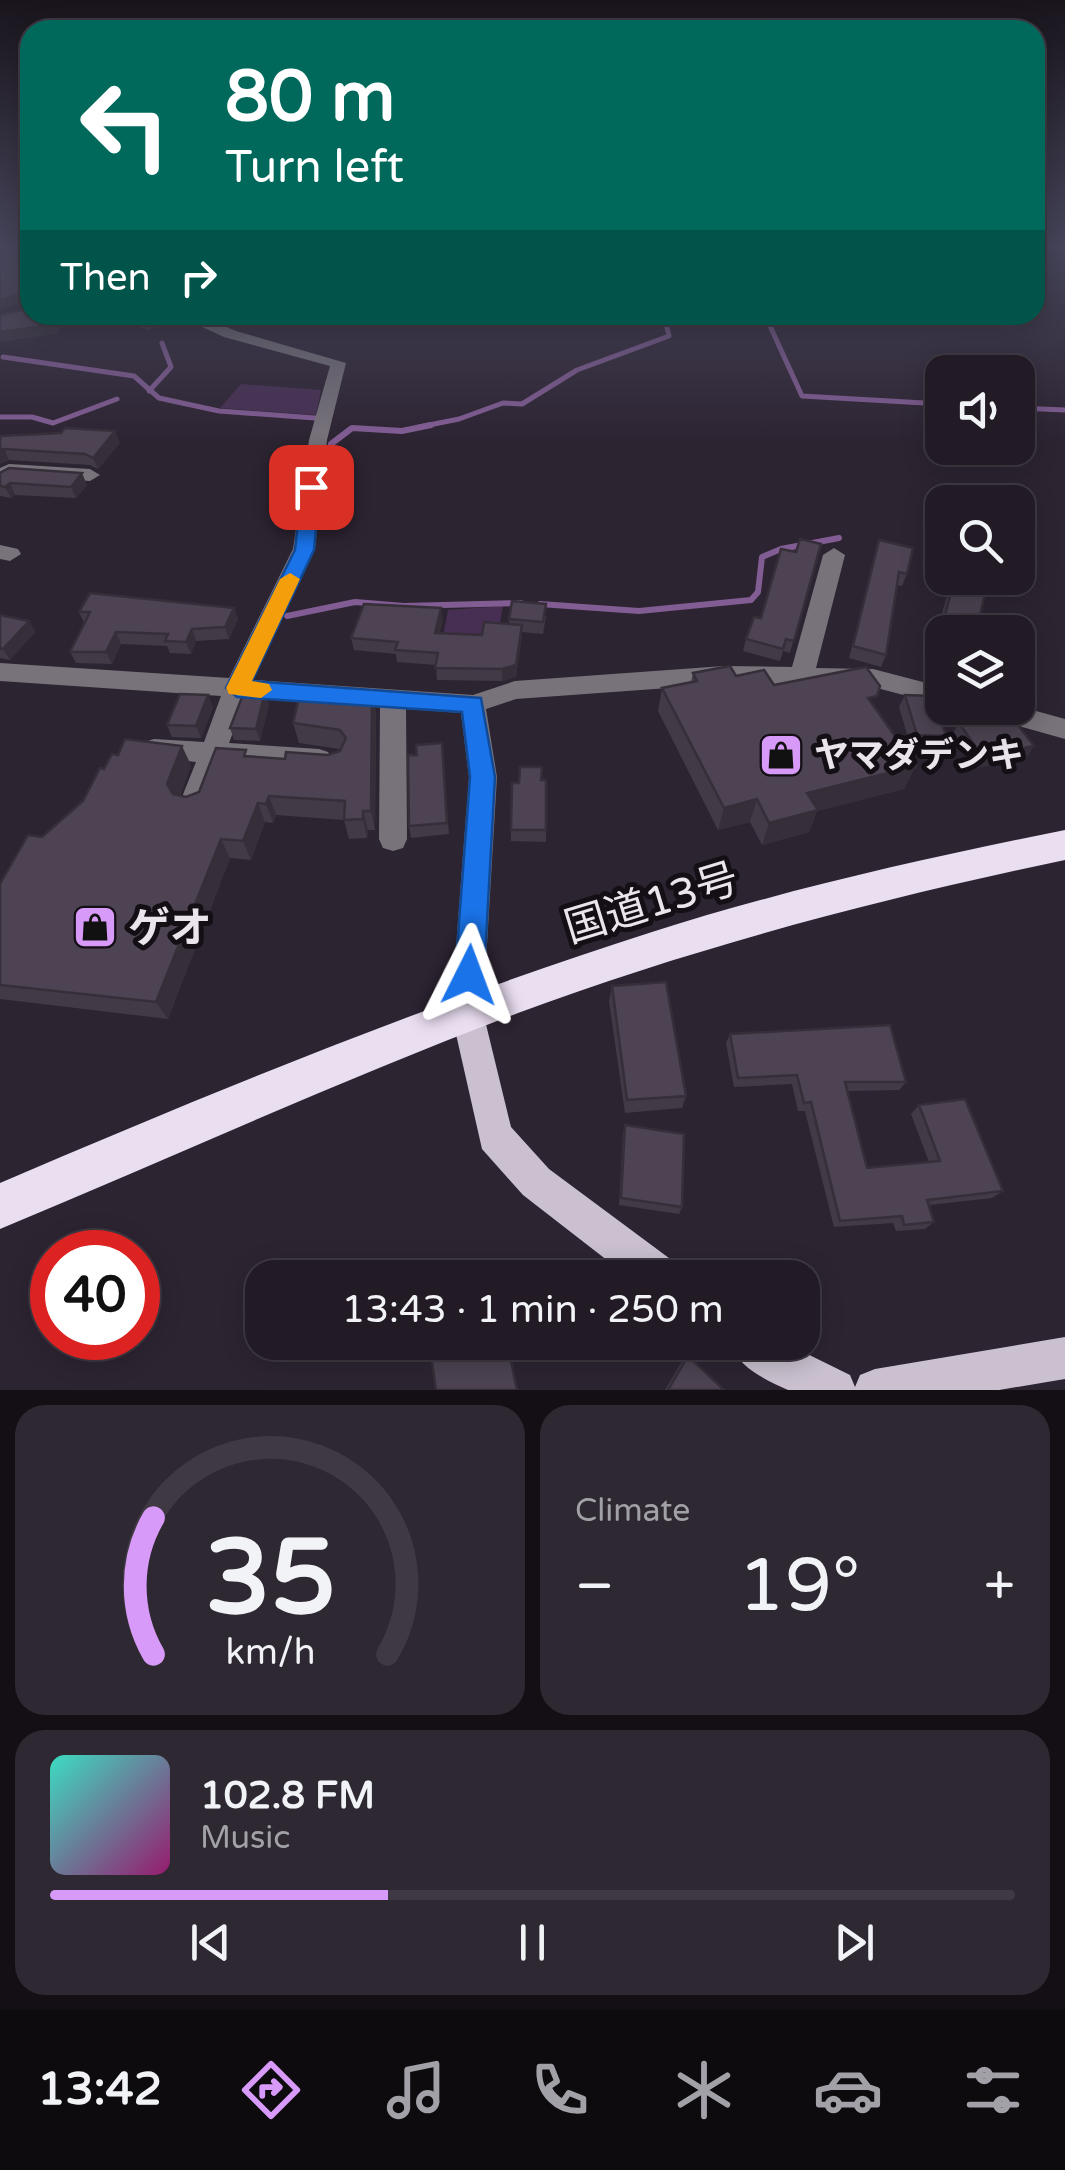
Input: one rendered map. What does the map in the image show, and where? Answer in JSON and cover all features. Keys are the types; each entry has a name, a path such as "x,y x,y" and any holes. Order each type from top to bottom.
{"highway":[{"name":"国道13号","path":"0,1206 232,1104 468,1012 718,929 984,859 1065,845"}],"main road":[{"path":"468,1012 495,1136 536,1182 639,1260"},
{"path":"875,1390 1065,1358"},
{"path":"772,1360 835,1390"}],"street":[{"path":"194,802 237,688 304,550 318,440 339,370 338,364 326,358 270,346 212,325"},
{"path":"0,479 9,470 90,475"},
{"path":"802,674 834,554"},
{"path":"0,672 473,704 515,690 672,677 802,674 874,678 925,692"},
{"path":"393,698 393,839"},
{"path":"468,1012 482,777 473,704"},
{"path":"1035,721 1065,729"},
{"path":"147,749 334,760"}],"shaded area":[{"path":"241,384 321,390 316,415 220,408"},
{"path":"503,606 498,633 476,634 476,642 442,642 448,610"}],"building":[{"path":"20,311 20,325 48,325 0,332 0,315"},
{"path":"65,428 115,431 93,458 85,454 0,450 0,436 61,433"},
{"path":"9,468 82,473 71,487 10,483 0,486 0,473"},
{"path":"800,539 821,544 794,641 786,639 783,649 746,639 754,617 761,618 781,549 796,552"},
{"path":"879,540 913,548 907,574 899,572 886,655 853,646"},
{"path":"90,593 234,608 225,627 192,629 186,642 165,641 168,634 116,632 106,652 70,652 90,612 79,612"},
{"path":"950,595 985,595 980,615 945,615"},
{"path":"512,601 546,604 543,622 509,619"},
{"path":"364,604 441,608 435,633 482,635 484,622 522,625 516,665 502,669 435,668 438,653 395,650 398,642 351,638"},
{"path":"0,615 29,621 3,649 0,648"},
{"name":"ヤマダデンキ","path":"730,666 736,676 764,670 774,685 866,667 880,686 877,696 868,698 916,766 807,793 818,810 769,823 757,799 724,808 662,688 697,681 693,673"},
{"path":"310,687 333,688 339,690 338,694 372,692 371,811 363,811 363,819 344,820 345,801 269,796 266,804 258,803 243,841 221,839 156,1002 0,985 0,884 28,835 42,837 83,801 100,768 104,769 112,754 118,755 125,739 182,746 167,784 173,794 186,797 199,792 216,748 246,750 244,756 285,759 286,752 328,755 340,751 346,738 340,730 293,723 298,701 308,701"},
{"path":"244,692 265,692 256,729 230,728"},
{"path":"180,694 208,695 196,726 167,725"},
{"path":"905,695 925,696 925,725 942,725 946,736 917,735"},
{"path":"960,725 1018,725 1034,746 982,756"},
{"path":"442,743 447,823 409,826 408,755 417,755 416,745"},
{"path":"520,767 542,767 541,780 546,780 546,830 511,830 512,783 519,783"},
{"path":"666,982 686,1096 627,1100 612,986"},
{"path":"890,1025 906,1082 845,1082 867,1168 940,1161 919,1105 965,1099 1003,1191 927,1200 934,1222 904,1225 902,1216 840,1221 811,1102 804,1103 797,1075 738,1078 730,1034"},
{"path":"625,1125 684,1134 682,1207 621,1198"},
{"path":"432,1360 511,1360 517,1390 436,1390"},
{"path":"686,1360 692,1360 724,1390 668,1390"}],"waterway":[{"path":"419,427 459,419 503,403 522,404 577,370 669,336 666,325"},
{"path":"770,325 802,396 925,403"},
{"path":"150,390 171,367 162,343"},
{"path":"3,357 134,376 150,390"},
{"path":"150,390 159,398 219,411 315,418"},
{"path":"0,417 32,417 53,423 117,399"},
{"path":"1035,409 1065,410"},
{"path":"331,444 352,428 402,431 431,425"},
{"path":"540,604 639,611 751,600 758,592 762,557 781,549 839,538"},
{"path":"287,616 355,602 404,606 521,603"}],"slow traffic":[{"path":"261,690 237,688 290,579"}],"place":[{"name":"ヤマダデンキ","path":"781,755"},
{"name":"ゲオ","path":"95,927"}],"route":[{"path":"311,487 304,550 237,688 473,704 482,777 469,975"}]}
